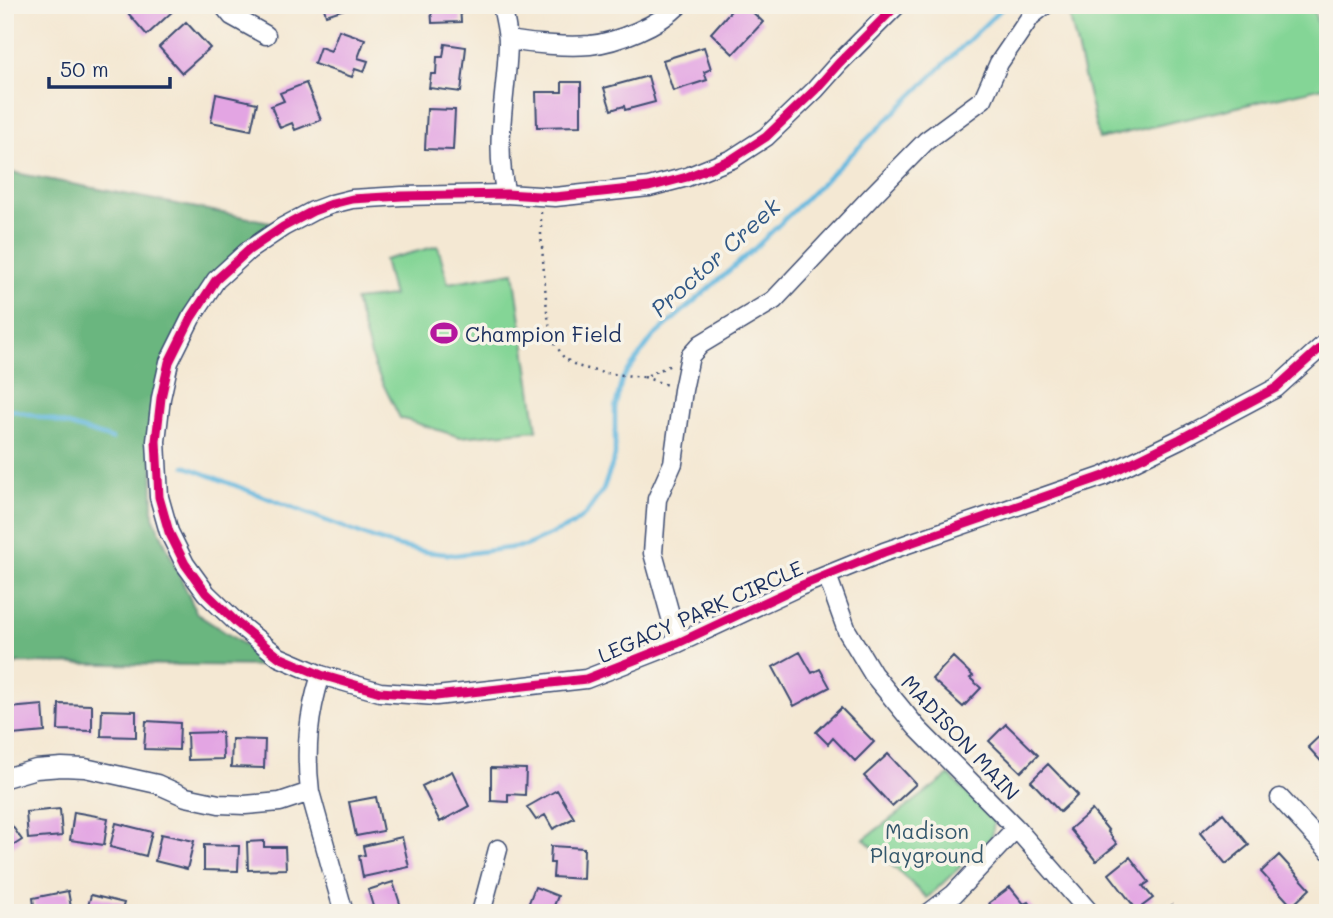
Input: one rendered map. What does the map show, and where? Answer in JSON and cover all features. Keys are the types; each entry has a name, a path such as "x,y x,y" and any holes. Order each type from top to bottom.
{"street":[{"path":"223,5 232,16 265,35"},
{"path":"502,5 508,40 500,155 506,194"},
{"path":"508,40 530,44 591,45 635,33 671,13 679,5"},
{"name":"LEGACY PARK CIRCLE","path":"897,5 766,137 732,159 687,177 649,187 555,197 506,194 352,199 313,211 249,250 216,280 191,318 169,362 161,398 156,440 159,497 169,532 185,565 206,593 237,623 279,657 321,676 380,692 436,696 586,679 678,643 800,586 884,552 1104,476 1276,388 1328,341"},
{"path":"678,643 653,552 657,499 673,463 690,356 701,344 774,300 926,141 983,99 999,63 1031,16 1045,5"},
{"name":"MADISON MAIN","path":"827,575 847,631 873,674 917,728 1016,828 1090,913"},
{"path":"321,676 314,696 307,736 310,792 344,913"},
{"path":"5,778 36,769 85,768 157,784 186,797 219,804 280,802 310,792"},
{"path":"1280,797 1328,850"},
{"path":"929,913 954,894 1016,828"},
{"path":"481,913 498,849"}],"path":[{"path":"541,212 544,287 552,340 564,358 577,366 603,373 644,377 683,390"},
{"path":"644,377 690,356"}],"green space":[{"path":"1067,5 1313,5 1328,67 1328,86 1099,139"},
{"path":"5,171 291,226 221,267 152,417 153,517 197,614 277,666 18,663 5,670"},
{"name":"Champion Field","path":"438,246 448,283 514,272 537,430 460,437 400,418 374,366 355,300 393,296 384,260"},
{"name":"Madison Playground","path":"949,775 994,821 992,837 927,898 864,839"}],"building":[{"path":"136,5 170,5 174,10 147,35 128,13"},
{"path":"323,5 354,5 354,6 326,15"},
{"path":"431,5 460,5 461,22 432,23"},
{"path":"560,5 576,5 564,12"},
{"path":"736,5 745,5 763,22 733,54 711,33"},
{"path":"186,22 210,48 182,73 159,47"},
{"path":"339,30 365,39 358,58 368,61 364,72 355,69 352,77 314,64 320,47 331,51"},
{"path":"445,44 466,47 461,92 429,88 431,74 436,74 437,57 443,57"},
{"path":"704,47 711,69 704,72 707,80 673,91 663,60"},
{"path":"648,76 655,102 625,110 624,106 611,110 604,88"},
{"path":"562,82 581,82 581,126 537,127 536,92 562,92"},
{"path":"306,83 321,120 295,130 292,123 280,128 271,106 284,101 280,93"},
{"path":"216,94 257,103 251,130 211,122"},
{"path":"427,109 455,110 453,150 425,149"},
{"path":"800,652 812,673 820,669 830,687 794,706 773,667"},
{"path":"953,657 973,676 970,678 981,688 963,707 932,679"},
{"path":"59,704 92,705 92,731 58,730"},
{"path":"43,705 45,732 12,735 9,708"},
{"path":"841,708 874,742 855,761 833,738 828,744 816,732"},
{"path":"102,710 136,711 136,737 101,736"},
{"path":"146,721 180,723 179,750 144,749"},
{"path":"1006,724 1038,755 1021,772 989,741"},
{"path":"1328,728 1328,769 1308,747"},
{"path":"222,732 223,759 188,760 187,733"},
{"path":"232,739 265,740 264,768 231,767"},
{"path":"888,754 916,784 892,806 864,776"},
{"path":"1048,764 1078,795 1060,812 1031,781"},
{"path":"491,768 526,769 525,795 508,794 508,802 491,801"},
{"path":"452,771 469,806 440,822 422,786"},
{"path":"557,790 574,818 553,829 545,815 536,820 527,807"},
{"path":"376,797 383,831 356,836 349,802"},
{"path":"60,809 62,836 28,839 26,812"},
{"path":"1092,810 1117,844 1096,861 1070,829"},
{"path":"74,812 108,818 104,845 70,840"},
{"path":"1223,813 1249,845 1226,864 1200,833"},
{"path":"8,820 22,840 5,851 5,822"},
{"path":"116,823 152,832 146,856 110,847"},
{"path":"161,834 194,841 187,869 155,861"},
{"path":"402,837 409,867 363,877 359,856 365,855 363,846"},
{"path":"264,841 264,847 285,847 286,869 248,870 247,842"},
{"path":"204,845 239,846 238,871 204,870"},
{"path":"551,846 584,848 583,879 553,877"},
{"path":"1279,855 1310,889 1292,906 1261,872"},
{"path":"1130,857 1149,882 1143,886 1153,898 1137,910 1109,874"},
{"path":"393,882 403,913 375,913 368,890"},
{"path":"535,887 558,896 551,913 525,913"},
{"path":"1010,887 1024,904 1028,902 1036,913 997,913 989,903"},
{"path":"68,891 72,913 35,913 33,898"},
{"path":"91,895 124,903 121,913 86,913"},
{"path":"1172,905 1178,913 1162,913"},
{"path":"1322,906 1328,913 1314,913"}],"waterway":[{"name":"Proctor Creek","path":"185,466 363,535 427,552 455,555 525,546 572,525 586,514 603,490 615,456 615,408 622,379 653,337 753,250 1005,5"},
{"name":"Proctor Creek","path":"5,408 112,439"}],"cycle path":[{"path":"897,5 766,137 732,159 687,177 649,187 555,197 506,194 352,199 313,211 249,250 216,280 191,318 169,362 161,398 156,441 159,497 169,532 185,564 206,593 237,623 279,657 321,675 380,692 436,696 586,679 678,643 800,586 884,552 1104,476 1276,388 1328,341"}],"place":[{"name":"Champion Field","path":"444,333"}]}
